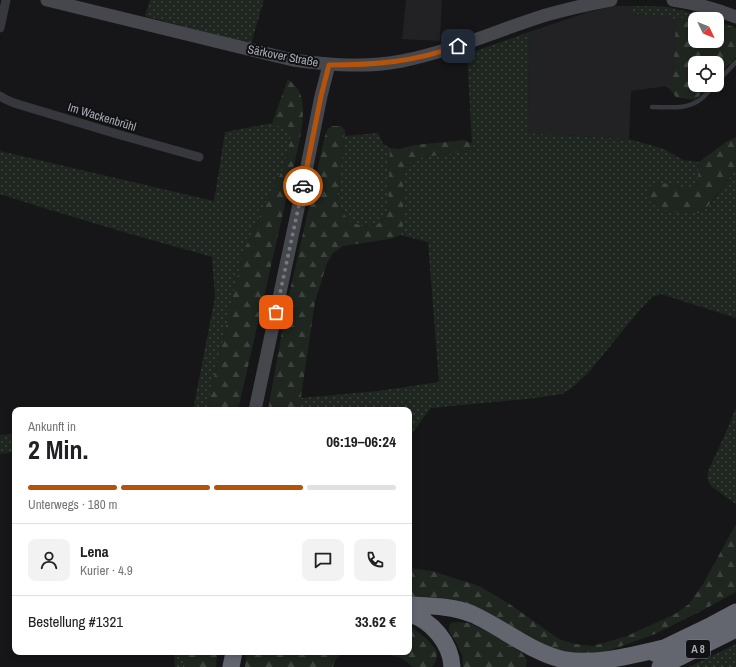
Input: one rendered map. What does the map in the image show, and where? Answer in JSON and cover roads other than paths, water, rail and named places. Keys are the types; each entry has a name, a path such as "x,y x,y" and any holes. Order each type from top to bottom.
{"highway":[{"path":"412,605 448,608 471,614 545,653 564,660 605,660 664,648"},
{"name":"A 8","path":"622,667 736,612"},
{"path":"412,615 429,624 440,636 447,648 452,667"},
{"name":"A 8","path":"660,667 736,629"},
{"path":"231,667 233,655"}],"main road":[{"name":"Särkover Straße","path":"47,0 287,59 329,65 379,64 419,57 443,51 546,15 577,6 611,0"},
{"path":"673,0 700,2 736,17"},
{"path":"256,407 321,96 329,65"}],"street":[{"path":"0,28 6,0"},
{"name":"Im Wackenbrühl","path":"0,96 21,105 199,157"}],"lane":[{"path":"724,75 736,62"},
{"path":"652,107 681,108 693,104 701,99 708,92"}]}
